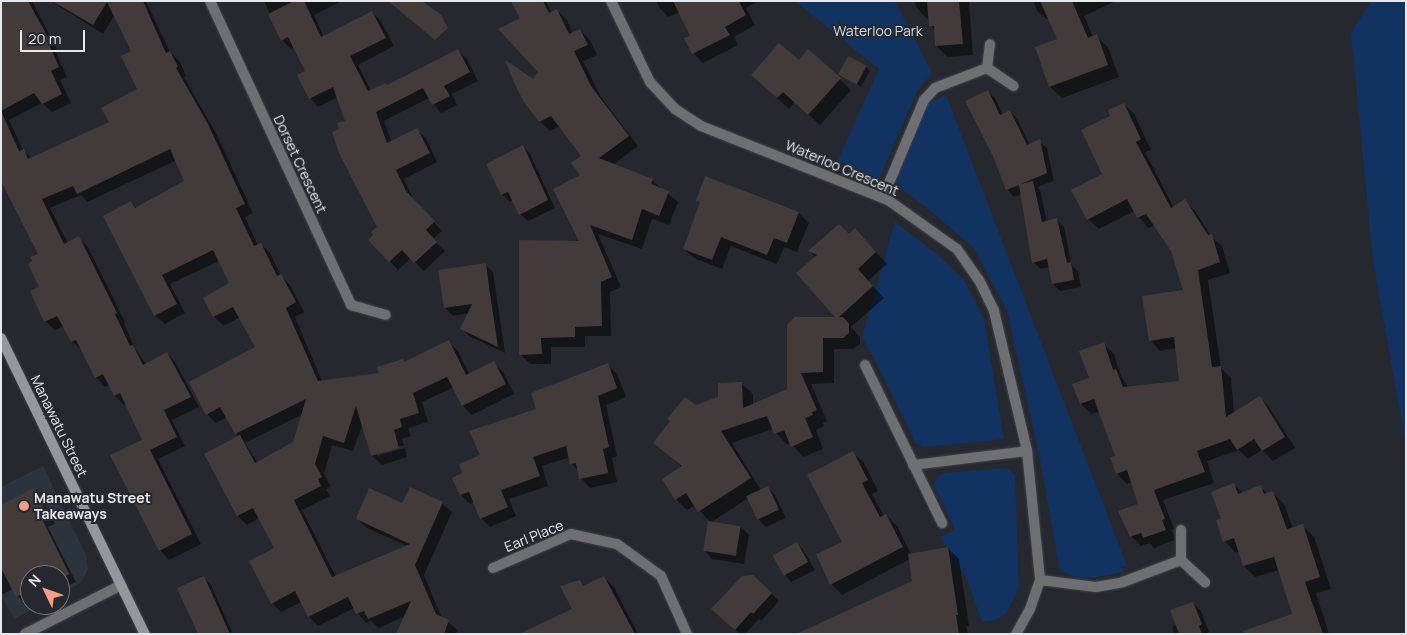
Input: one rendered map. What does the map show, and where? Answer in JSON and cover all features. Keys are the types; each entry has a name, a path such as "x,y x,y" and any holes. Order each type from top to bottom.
{"street":[{"name":"Dorset Crescent","path":"210,1 351,305 386,315"},
{"name":"Waterloo Crescent","path":"611,1 650,82 675,109 701,126 883,197 957,249 979,280 994,311 1027,450 1040,580 1030,609 1016,634"},
{"path":"987,68 990,44"},
{"path":"883,197 924,100 935,88 987,68"},
{"path":"987,68 1014,86"},
{"name":"Manawatu Street","path":"1,338 145,634"},
{"path":"865,365 942,523"},
{"path":"913,465 1027,450"},
{"path":"1180,530 1181,560 1206,582"},
{"name":"Earl Place","path":"493,568 571,534 618,544 661,576 687,634"},
{"path":"1040,580 1096,587 1123,582 1181,560"},
{"path":"25,634 121,584"}],"shaded area":[{"path":"43,466 86,555 88,569 81,583 70,589 70,565 20,565 21,615 14,619 1,595 1,487"}],"green space":[{"name":"Waterloo Park","path":"795,1 895,1 932,73 917,91 879,179 837,162 879,69"},
{"path":"1371,1 1406,1 1406,447 1373,260 1351,33"},
{"path":"946,95 1127,566 1121,567 1124,572 1091,578 1076,577 1060,571 1039,454 1007,310 973,247 925,206 894,184 928,104"},
{"path":"895,222 939,256 964,280 984,319 1004,439 924,447 916,443 873,356 862,338"},
{"path":"1007,468 1015,475 1019,588 1006,613 995,620 982,622 967,579 940,537 955,530 934,484 937,477 944,473"}],"building":[{"path":"1,1 28,1 49,39 47,40 59,67 51,71 62,94 42,104 34,93 1,111"},
{"path":"52,1 143,1 166,53 170,51 178,67 176,68 208,124 245,204 236,208 254,246 261,243 277,276 281,274 296,302 286,308 318,381 379,373 377,367 403,359 404,362 449,340 466,375 494,361 506,384 462,406 447,377 413,393 419,413 400,419 402,427 394,430 399,448 371,456 356,406 344,443 323,436 315,464 322,477 318,479 321,486 294,500 332,577 410,544 356,519 369,488 402,503 410,487 443,502 415,565 436,614 449,620 444,634 396,634 411,601 368,619 364,611 356,614 348,597 308,617 295,591 271,604 249,561 274,548 253,508 237,516 204,454 240,435 255,463 293,442 306,399 235,434 220,407 206,415 189,382 255,347 233,307 213,317 203,298 229,283 213,250 162,275 177,304 154,316 103,216 131,201 135,208 184,181 170,149 77,194 73,186 42,199 64,244 79,236 117,313 115,314 130,346 133,345 143,365 167,352 191,397 164,410 177,437 150,450 192,534 159,551 110,455 142,440 120,393 114,396 103,374 95,378 76,340 71,342 57,316 44,322 30,291 39,287 28,264 32,261 30,257 38,254 1,181 1,111 19,151 24,149 28,159 109,122 101,108 137,89 121,56 131,51 107,2 93,25"},
{"path":"294,1 304,1 321,37 372,11 386,38 350,56 368,91 386,83 387,85 458,49 470,72 444,86 450,96 432,105 423,88 376,112 387,143 417,128 430,153 396,170 406,191 435,221 426,230 437,242 414,263 402,250 389,262 368,240 373,235 371,232 377,227 339,153 332,132 339,129 337,123 345,121 333,87 309,99 297,75 305,71 288,37 281,41 268,14"},
{"path":"388,1 422,1 441,15 448,28 435,40"},
{"path":"511,1 543,1 549,13 557,9 569,34 580,29 588,45 574,51 591,86 629,136 599,158 653,179 651,184 669,191 659,216 642,209 632,240 590,225 612,277 601,282 602,326 575,327 575,337 541,338 542,354 519,355 519,240 579,241 553,189 580,175 571,163 581,156 551,116 539,122 524,102 514,83 505,60 533,79 538,72 498,29 520,18"},
{"path":"673,1 739,1 746,15 725,27 730,35 692,54 684,38 690,36"},
{"path":"927,1 959,1 963,44 935,46 934,26 929,26"},
{"path":"1040,1 1072,1 1088,38 1097,34 1108,65 1049,87 1035,47 1057,39"},
{"path":"779,43 799,60 808,49 841,78 808,115 783,92 777,98 751,75"},
{"path":"848,56 867,66 857,84 838,75"},
{"path":"988,90 1000,115 1010,110 1027,145 1040,139 1047,173 1021,184 1033,181 1042,222 1057,218 1067,263 1071,262 1074,280 1052,284 1047,259 1032,263 1019,185 1006,190 993,156 965,101"},
{"path":"1124,103 1141,139 1136,142 1171,208 1185,199 1208,235 1212,234 1220,262 1198,270 1212,367 1221,366 1226,417 1260,396 1285,437 1262,451 1254,439 1237,450 1230,439 1197,451 1205,472 1154,490 1165,519 1162,520 1166,530 1143,538 1141,533 1130,537 1118,511 1138,504 1127,470 1116,474 1110,457 1115,456 1094,399 1080,404 1072,384 1089,378 1079,351 1104,342 1113,370 1116,369 1123,387 1179,381 1174,337 1149,341 1142,296 1183,290 1171,251 1146,214 1137,218 1127,199 1087,220 1071,190 1102,174 1081,130 1110,116 1108,110"},
{"path":"523,145 548,200 519,215 508,192 501,195 486,164"},
{"path":"705,176 799,212 787,243 774,238 767,255 721,237 712,260 683,249 700,202 696,201"},
{"path":"839,224 849,234 855,228 876,252 858,269 873,286 839,317 843,317 849,324 849,333 843,338 823,338 823,372 801,373 817,410 812,412 813,415 805,418 813,437 791,447 784,430 774,434 767,416 721,431 751,478 698,512 686,493 675,500 662,479 682,466 653,443 670,421 667,419 685,397 696,405 718,397 718,383 742,382 743,408 787,389 787,325 795,317 835,317 796,273 817,255 808,251"},
{"path":"486,263 498,347 460,329 472,304 444,308 438,270"},
{"path":"608,363 617,388 598,396 609,447 603,449 608,473 579,479 576,463 570,464 566,446 533,457 540,476 501,490 508,507 480,519 469,492 460,495 452,478 462,473 459,464 480,455 469,431 536,409 531,393"},
{"path":"853,451 868,480 862,483 880,517 886,514 903,547 830,585 816,554 842,542 807,475"},
{"path":"1234,483 1238,494 1261,485 1264,494 1273,491 1287,529 1303,524 1320,577 1305,582 1323,634 1244,634 1243,631 1292,614 1274,557 1243,566 1234,538 1223,542 1216,520 1221,519 1211,492"},
{"path":"768,486 779,510 757,520 746,496"},
{"path":"34,488 48,516 42,519 65,565 20,565 20,595 16,597 1,568 1,505"},
{"path":"708,521 741,526 736,556 703,551"},
{"path":"797,542 808,562 784,576 773,556"},
{"path":"948,547 959,634 796,634 912,581 908,554"},
{"path":"753,575 772,593 735,630 711,609 742,576"},
{"path":"204,576 230,634 198,634 177,588"},
{"path":"604,576 635,634 519,634 572,609 560,586 580,580 583,586"},
{"path":"1193,602 1202,624 1199,626 1202,634 1179,634 1170,610"}],"place":[{"name":"Manawatu Street Takeaways","path":"24,506"}]}
